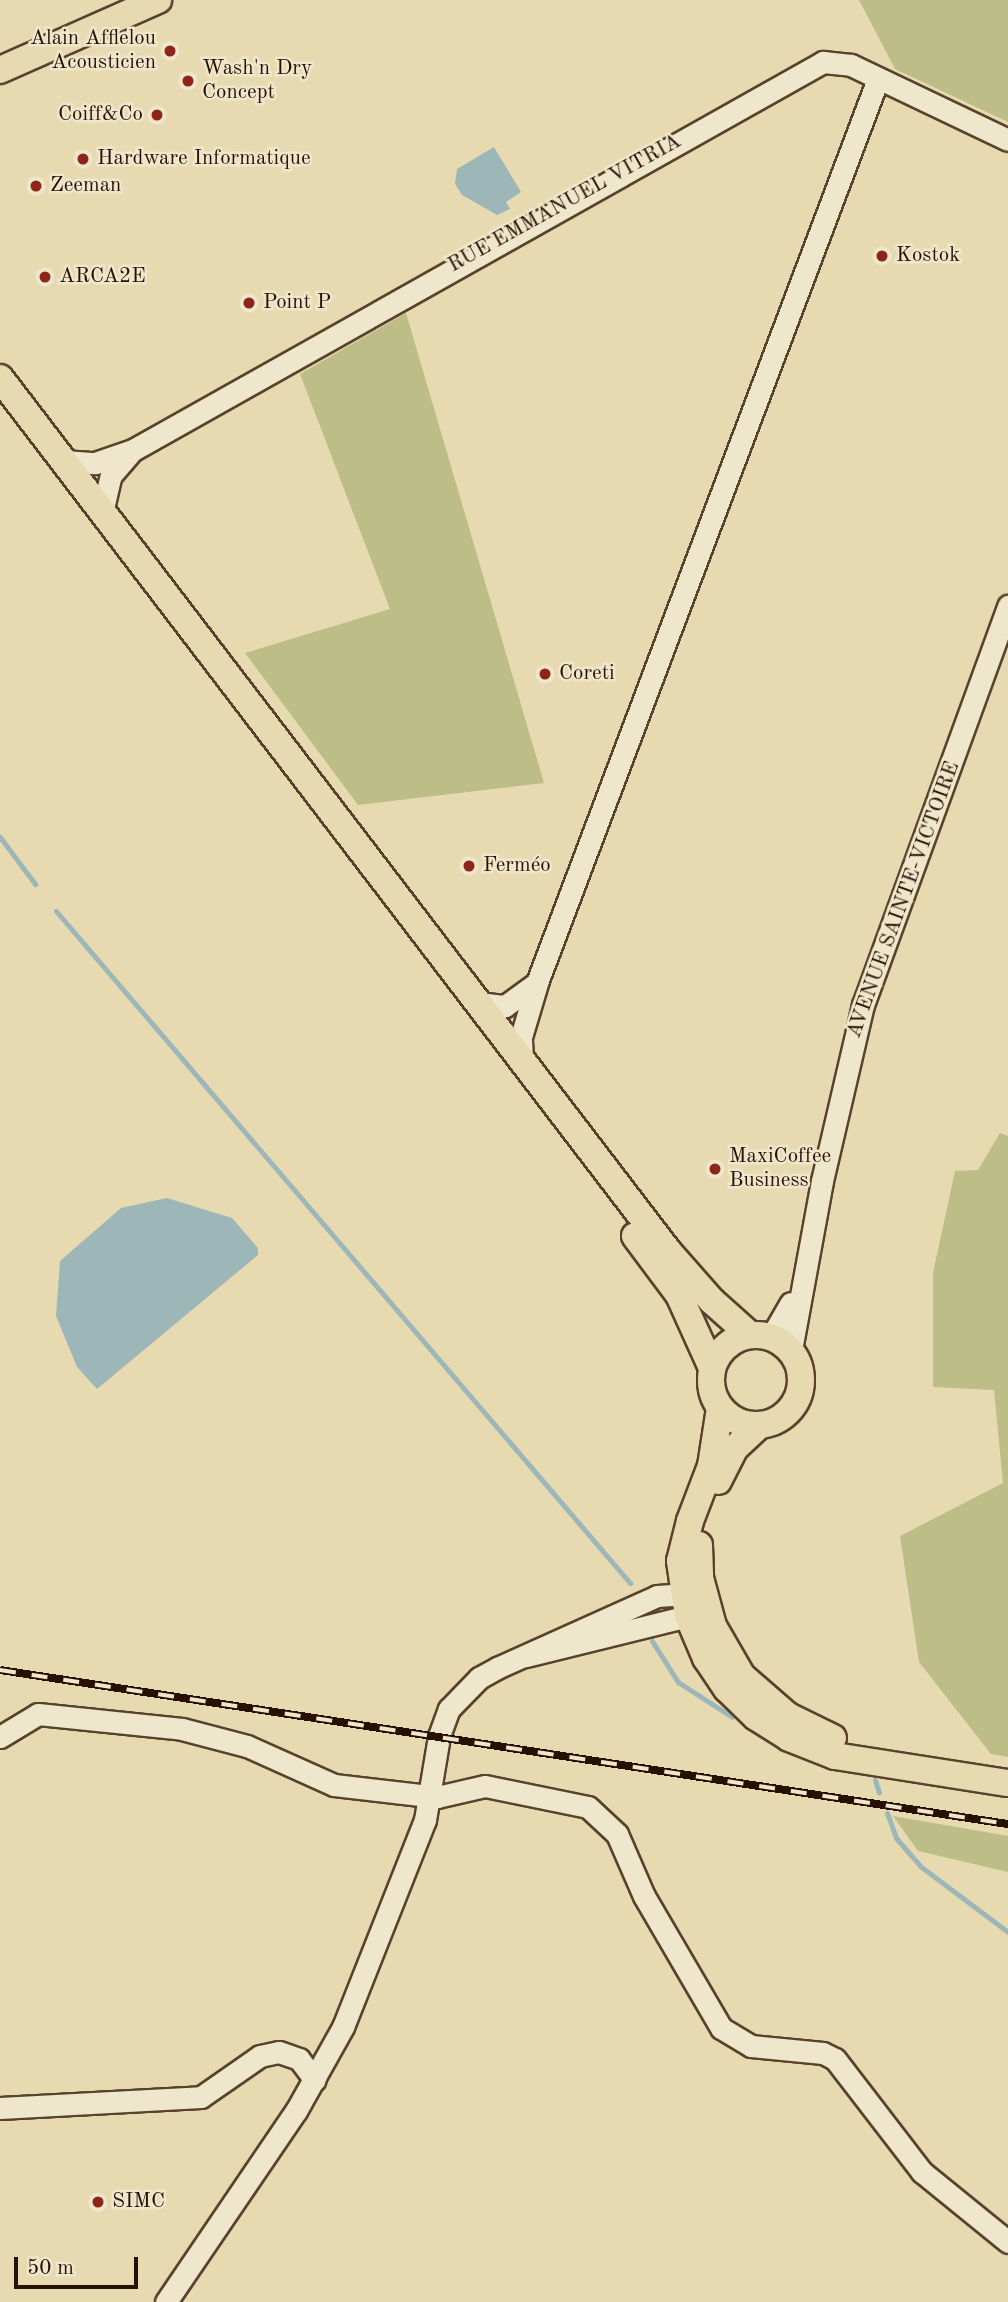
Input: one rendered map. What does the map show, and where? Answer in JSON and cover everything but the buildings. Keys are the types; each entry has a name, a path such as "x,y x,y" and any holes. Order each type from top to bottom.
{"main road":[{"path":"0,60 135,0"},
{"path":"0,70 158,0"},
{"path":"0,378 668,1251 712,1301 771,1341 801,1371 799,1395 786,1415 759,1426 735,1448 706,1514 692,1604"},
{"path":"0,402 671,1284 697,1329 712,1367 712,1389 720,1408 737,1421 759,1426"},
{"path":"712,1367 726,1346 771,1341"},
{"path":"720,1408 711,1466 683,1543 692,1604 713,1626 742,1676 788,1716 827,1736 924,1770 1006,1782"}],"street":[{"name":"RUE EMMANUEL VITRIA","path":"133,450 822,62 851,65 1008,140"},
{"path":"522,1059 521,1037 538,979 878,79"},
{"path":"63,461 95,463 133,450"},
{"path":"102,513 111,475 133,450"},
{"name":"AVENUE SAINTE-VICTOIRE","path":"771,1341 802,1282 863,1006 1008,606"},
{"path":"479,1003 497,1007 513,1003 538,979"},
{"path":"171,2298 315,2080 343,2027 391,1911 431,1797 439,1736 449,1709 479,1678 526,1656 692,1604"},
{"path":"0,1737 38,1714 182,1729 247,1746 327,1783 431,1797 485,1786 582,1804 598,1813 617,1833 644,1896 721,2028 751,2046 822,2053 835,2059 922,2172 1008,2242"},
{"path":"0,2108 201,2097 260,2056 279,2052 299,2059 315,2080"}],"green space":[{"path":"859,0 1008,0 1008,122 895,69"},
{"path":"406,313 544,783 358,805 245,653 390,609 300,374"},
{"path":"1000,1133 1008,1136 1008,1757 991,1754 919,1662 900,1536 1003,1483 994,1390 933,1387 933,1273 955,1171 978,1170"},
{"path":"893,1816 1008,1836 1008,1872 918,1851"}],"water":[{"path":"494,147 521,192 506,202 510,209 497,215 462,195 455,184 457,169"},
{"path":"167,1198 232,1218 258,1248 258,1255 97,1389 77,1367 56,1316 60,1261 121,1208"}],"waterway":[{"path":"0,837 35,884"},
{"path":"56,911 630,1583"},
{"path":"652,1641 678,1682 732,1717"},
{"path":"875,1780 879,1792"},
{"path":"887,1813 896,1838 920,1866 1008,1932"}],"railway":[{"path":"0,1670 1008,1824"}],"place":[{"name":"Alain Afflelou Acousticien","path":"170,51"},
{"name":"Wash'n Dry Concept","path":"188,81"},
{"name":"Coiff&Co","path":"157,115"},
{"name":"Hardware Informatique","path":"83,159"},
{"name":"Zeeman","path":"36,186"},
{"name":"Kostok","path":"882,256"},
{"name":"ARCA2E","path":"45,277"},
{"name":"Point P","path":"249,303"},
{"name":"Coreti","path":"545,674"},
{"name":"Ferméo","path":"469,866"},
{"name":"MaxiCoffee Business","path":"715,1169"},
{"name":"SIMC","path":"98,2202"}]}
